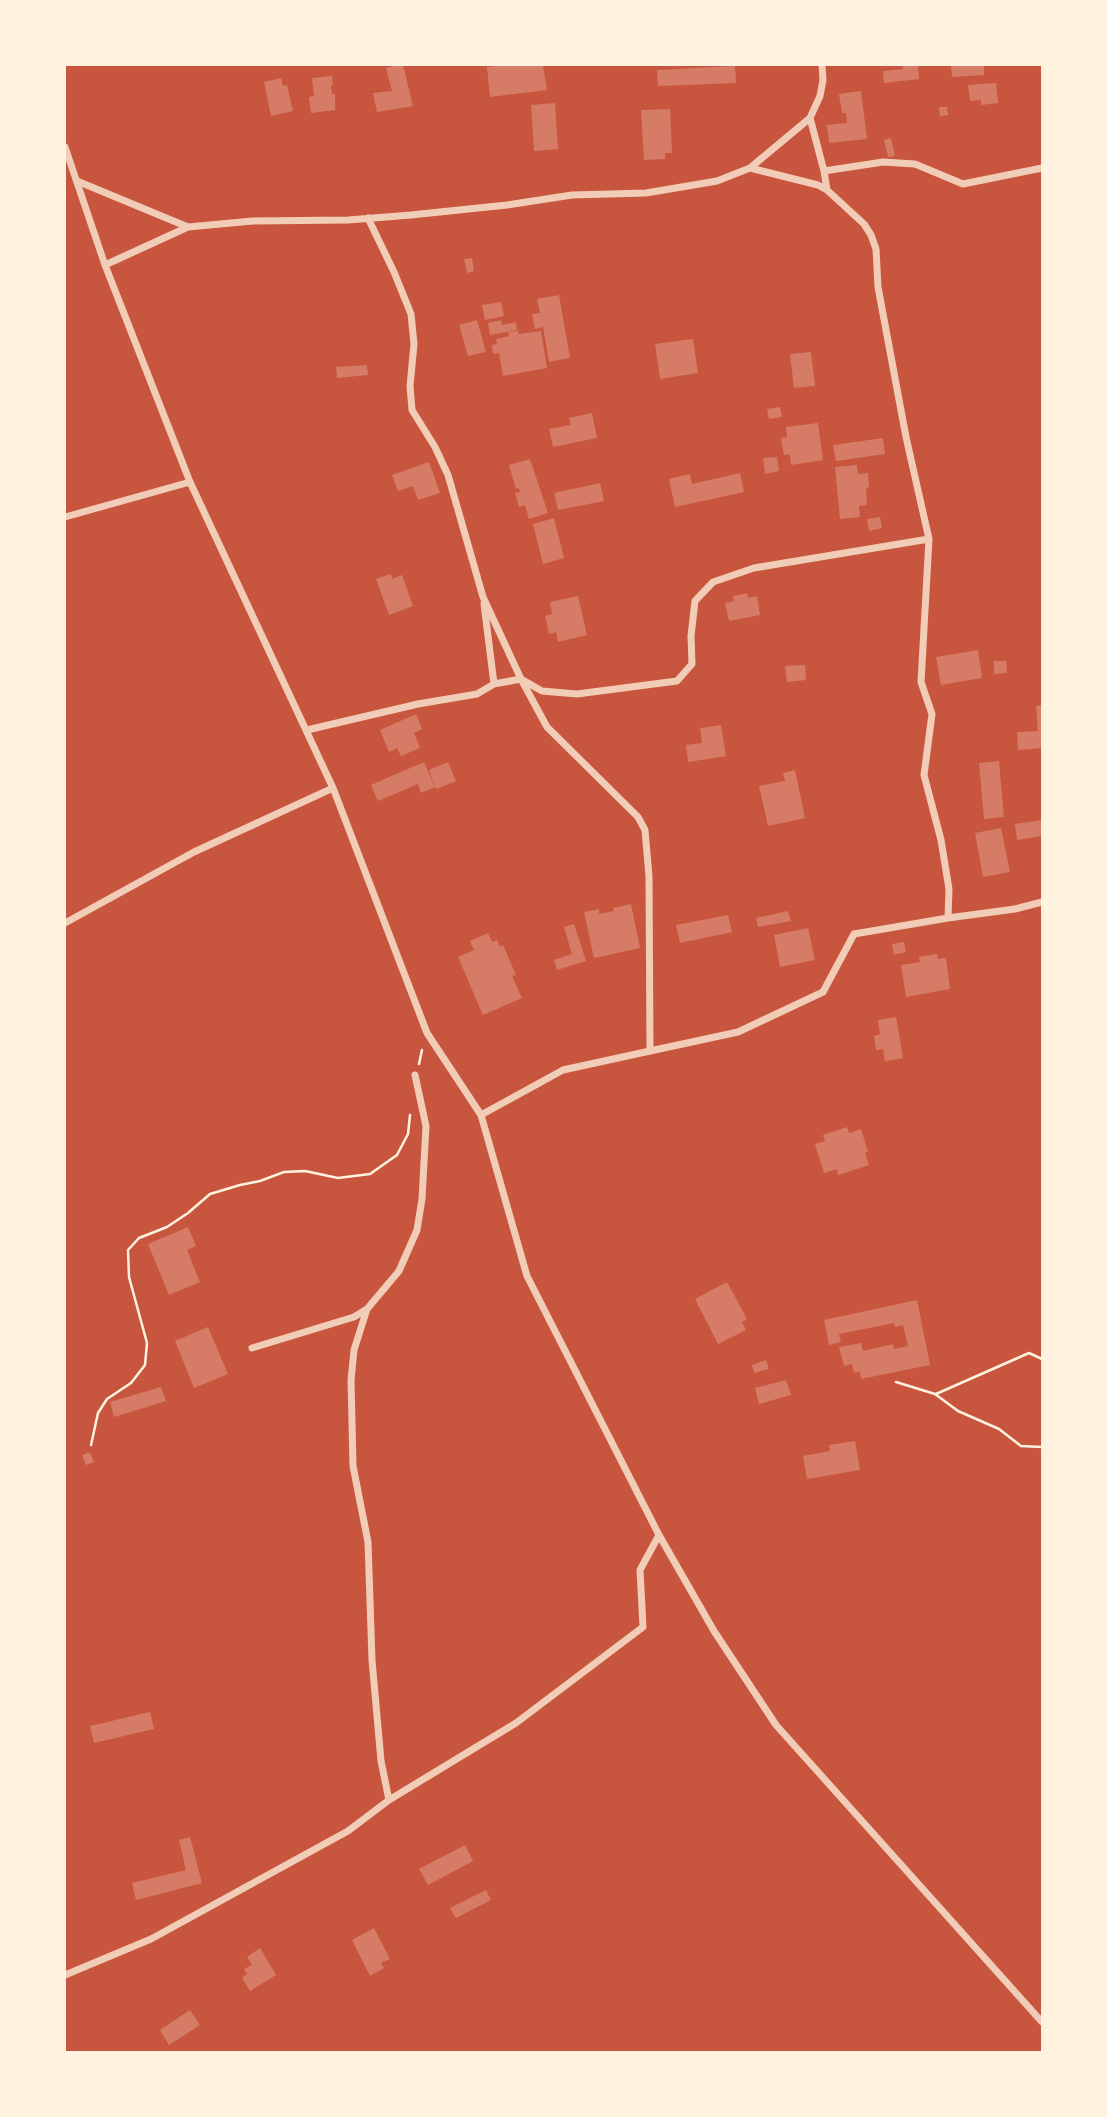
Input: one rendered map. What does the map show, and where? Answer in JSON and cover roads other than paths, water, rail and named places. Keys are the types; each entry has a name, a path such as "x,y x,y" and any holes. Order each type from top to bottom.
{"street":[{"path":"105,265 188,227 253,221 368,218 507,205 572,195 646,192 717,181 750,168 810,118 824,80 822,65"},
{"path":"810,118 827,190"},
{"path":"65,147 105,265 190,482 333,788 427,1033 481,1115 527,1276 659,1535 714,1631 776,1725 1042,2022"},
{"path":"824,172 883,162 915,164 963,184 1042,168"},
{"path":"750,168 827,190 864,224 876,249 878,287 906,437 929,539 921,682 932,714 924,775 943,852 949,889 948,918"},
{"path":"77,181 188,227"},
{"path":"368,218 411,314 414,344 410,386 412,410 435,447 448,475 483,597 494,684"},
{"path":"65,517 190,482"},
{"path":"307,730 418,704 477,694 494,684 521,679 542,691 577,694 677,681 692,664 691,636 695,601 713,582 754,568 929,539"},
{"path":"483,597 521,679 547,727 638,817 645,830 649,876 650,1051"},
{"path":"65,923 194,852 333,788"},
{"path":"481,1115 564,1070 738,1032 823,992 854,934 1015,909 1042,902"},
{"path":"252,1348 354,1317 366,1309 399,1271 417,1230 422,1199 426,1126 415,1075"},
{"path":"366,1309 355,1350 351,1380 353,1466 368,1542 372,1660 381,1761 389,1800"},
{"path":"65,1975 151,1939 348,1830 389,1800 516,1723 643,1627 640,1570 659,1535"}]}
